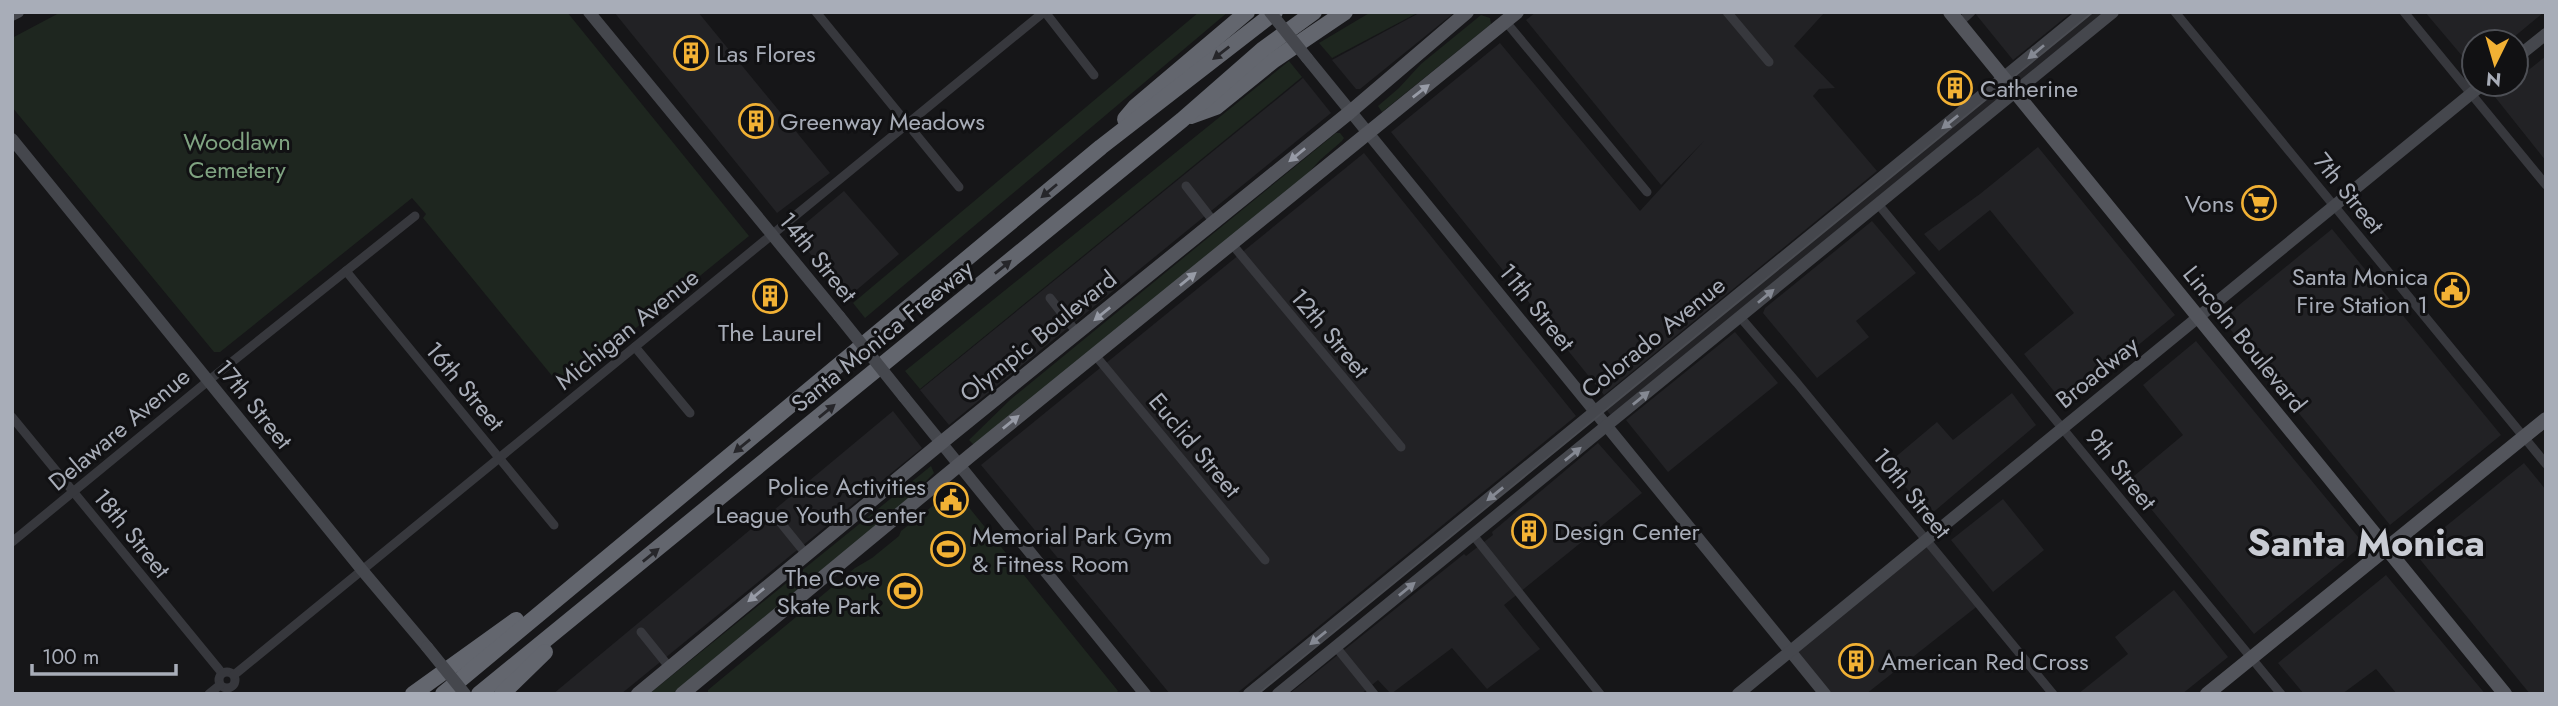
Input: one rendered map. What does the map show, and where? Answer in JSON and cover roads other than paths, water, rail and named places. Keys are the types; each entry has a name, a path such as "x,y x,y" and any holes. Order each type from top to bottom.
{"highway":[{"path":"1101,148 1136,106 1247,12"},
{"name":"Santa Monica Freeway","path":"443,694 1101,148 1273,12"},
{"name":"Santa Monica Freeway","path":"479,694 1182,120 1262,50 1314,12"},
{"path":"1182,120 1216,107 1273,60 1345,12"},
{"path":"414,694 479,648 572,574 604,559"},
{"path":"502,694 598,598"}],"main road":[{"name":"Olympic Boulevard","path":"638,694 941,443 1350,112 1467,12"},
{"name":"Olympic Boulevard","path":"687,692 958,465 1367,132 1506,15"},
{"name":"Lincoln Boulevard","path":"1954,18 2505,694"},
{"path":"2207,694 2546,419"}],"street":[{"path":"12,15 18,12"},
{"name":"14th Street","path":"589,12 773,234 1145,694"},
{"path":"816,12 959,187"},
{"path":"1045,12 1094,75"},
{"name":"Michigan Avenue","path":"234,675 1045,12"},
{"name":"11th Street","path":"1273,12 1350,112 1825,694"},
{"path":"1727,12 1769,62"},
{"path":"1954,18 1971,12"},
{"name":"Colorado Avenue","path":"1249,694 2084,12"},
{"name":"Colorado Avenue","path":"1278,694 2113,12"},
{"name":"7th Street","path":"2175,12 2546,464"},
{"path":"2404,12 2460,80"},
{"path":"1506,15 1647,192"},
{"path":"2530,47 2546,34"},
{"name":"Broadway","path":"1738,694 2467,98"},
{"path":"2475,98 2546,185"},
{"name":"17th Street","path":"12,139 465,694"},
{"path":"1186,187 1214,222"},
{"name":"9th Street","path":"1878,204 2281,694"},
{"name":"Delaware Avenue","path":"12,542 415,216"},
{"name":"12th Street","path":"1231,243 1401,447"},
{"name":"16th Street","path":"346,271 554,525"},
{"path":"1050,298 1078,334"},
{"name":"10th Street","path":"1740,317 2053,694"},
{"path":"635,347 690,414"},
{"name":"Euclid Street","path":"1095,355 1265,560"},
{"name":"18th Street","path":"12,417 222,673"},
{"path":"776,517 806,554"},
{"path":"1473,535 1600,694"},
{"path":"641,632 670,668"},
{"path":"1336,647 1374,694"},
{"path":"229,671 234,675 235,690 220,685 218,680 222,673 229,671"},
{"path":"209,694 220,685"}],"tram line":[{"path":"1258,694 2093,12"}],"place":[{"name":"Las Flores","path":"691,53"},
{"name":"Catherine","path":"1955,88"},
{"name":"Greenway Meadows","path":"756,121"},
{"name":"Vons","path":"2259,203"},
{"name":"Santa Monica Fire Station 1","path":"2452,290"},
{"name":"The Laurel","path":"770,296"},
{"name":"Police Activities League Youth Center","path":"951,500"},
{"name":"Design Center","path":"1529,531"},
{"name":"Memorial Park Gym & Fitness Room","path":"948,549"},
{"name":"The Cove Skate Park","path":"905,591"},
{"name":"American Red Cross","path":"1856,661"}],"district":[{"name":"Santa Monica","path":"2366,542"}],"park label":[{"name":"Woodlawn Cemetery","path":"237,155"}]}
